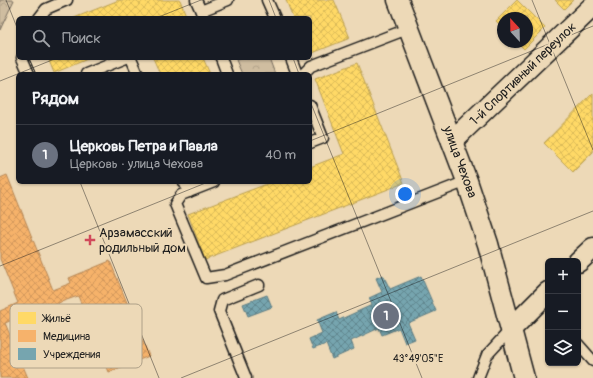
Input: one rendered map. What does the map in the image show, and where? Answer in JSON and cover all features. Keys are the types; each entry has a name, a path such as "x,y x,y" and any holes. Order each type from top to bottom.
{"street":[{"name":"улица Чехова","path":"398,0 467,180 488,244 512,328 524,378"},
{"name":"1-й Спортивный переулок","path":"452,141 593,6"},
{"path":"512,328 545,300"}],"lane":[{"path":"41,16 46,9 67,0"},
{"path":"196,0 202,14 228,0"},
{"path":"267,0 274,16"},
{"path":"305,72 311,66 410,28"},
{"path":"23,60 28,72"},
{"path":"91,72 121,60"},
{"path":"133,60 137,72"},
{"path":"221,60 226,72"},
{"path":"292,60 296,72"},
{"path":"312,110 323,138 312,142"},
{"path":"209,184 182,195 175,204 206,278 225,276 467,180"},
{"path":"185,184 189,192"},
{"path":"246,378 219,312 222,300 259,285"},
{"path":"478,378 488,355 512,328"},
{"path":"581,347 593,361"}],"green space":[{"path":"0,0 14,0 0,30"},
{"path":"236,60 270,60 274,72 241,72"}],"building: Жильё":[{"path":"119,0 180,0 186,16 79,16"},
{"path":"286,0 334,0 350,38 312,53 312,16 292,16"},
{"path":"517,0 529,12 505,12"},
{"path":"555,0 573,0 564,9"},
{"path":"533,16 545,28 533,40"},
{"path":"49,60 85,60 56,72 54,72"},
{"path":"154,60 204,60 209,72 159,72"},
{"path":"357,63 404,183 205,260 188,214 267,184 312,184 312,166 344,154 315,79"},
{"path":"593,93 593,152 573,172 544,143"}],"building: Медицина":[{"path":"7,175 53,290 71,283 69,278 110,261 128,304 81,304 78,296 58,304 16,304 18,303 0,259 0,178"},
{"path":"10,307 10,321 5,323 10,335 10,368 24,368 28,378 0,378 0,311"},
{"path":"142,339 149,356 142,359"},
{"path":"107,368 119,368 109,372"}],"building: Учреждения":[{"path":"383,275 390,289 421,276 436,311 408,323 415,339 405,343 399,328 382,335 379,328 351,341 354,349 332,359 326,344 313,349 309,339 322,333 317,320 336,312 339,320 372,305 369,298 382,292 376,278"},
{"path":"267,295 272,307 248,316 243,304"}],"place":[{"name":"Арзамасский родильный дом","path":"90,240"},
{"name":"Церковь Петра и Павла","path":"386,316"}]}
